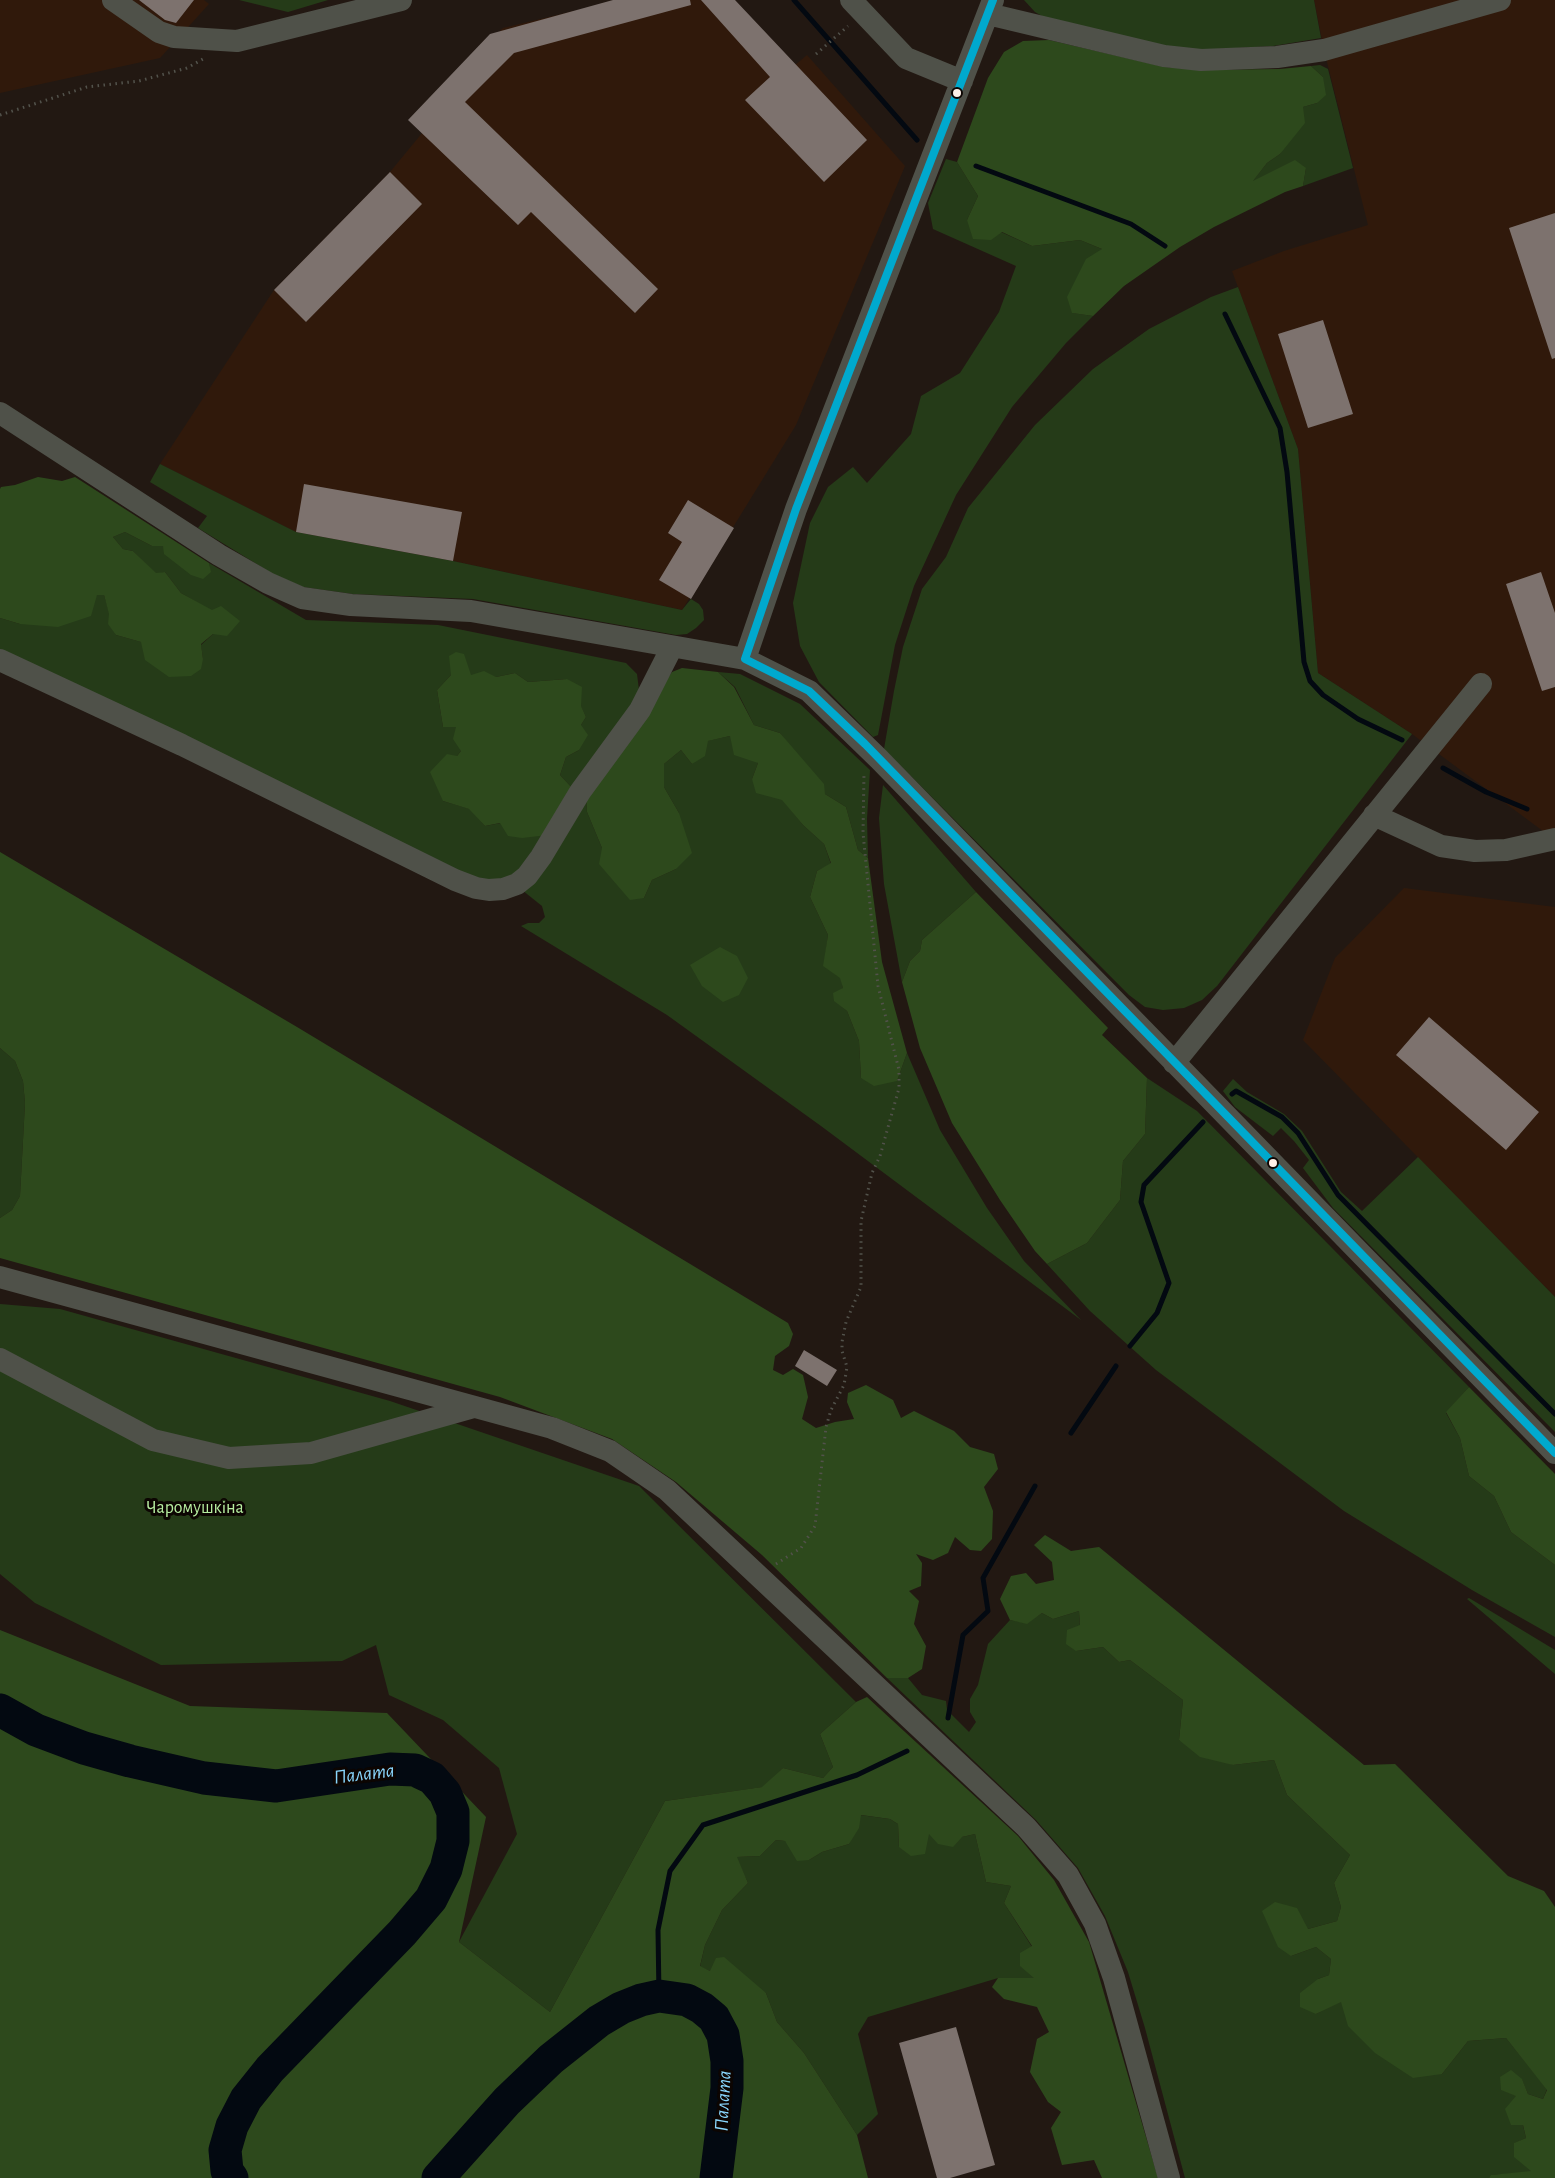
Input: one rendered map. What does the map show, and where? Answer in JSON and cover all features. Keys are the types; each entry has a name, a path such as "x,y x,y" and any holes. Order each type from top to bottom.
{"street":[{"path":"113,0 159,32 174,38 237,41 401,0"},
{"path":"745,659 796,509 990,7 1164,56 1201,60 1277,57 1323,50 1500,0"},
{"path":"857,7 906,58 962,81"},
{"path":"0,413 219,555 268,583 302,598 351,605 471,611 745,659 809,691 865,744 1555,1453"},
{"path":"0,660 182,744 454,880 489,890 503,889 517,884 527,876 580,792 640,710 672,647"},
{"path":"1174,1063 1481,684"},
{"path":"1374,815 1442,846 1475,851 1506,850 1555,839"},
{"path":"0,1277 552,1428 610,1451 667,1490 1026,1827 1068,1875 1095,1924 1114,1978 1169,2178"},
{"path":"0,1359 153,1440 230,1458 311,1452 476,1407"}],"path":[{"path":"816,54 857,7"},
{"path":"0,115 87,87 139,81 178,71 207,57"},
{"path":"757,1576 801,1548 815,1526 826,1428 831,1410 844,1385 847,1366 842,1351 842,1342 846,1322 861,1287 861,1221 872,1173 880,1156 899,1088 899,1070 877,974 863,833 865,744"}],"shaded area":[{"path":"0,0 204,0 209,4 160,58 0,93"},
{"path":"620,0 723,0 787,72 807,55 905,166 796,425 682,610 453,561 296,532 160,464 274,290 390,172 423,132 456,75 503,28"},
{"path":"1314,0 1555,0 1555,840 1412,734 1318,673 1298,449 1232,271 1284,251 1368,225 1324,50"},
{"path":"1404,888 1555,907 1555,1297 1303,1040 1335,958"}],"green space":[{"path":"239,0 328,0 288,12"},
{"path":"1024,0 1314,0 1321,38 1273,46 1200,50 1165,47 1049,20 1035,12"},
{"path":"1049,40 1165,67 1202,70 1280,69 1311,66 1323,77 1326,95 1317,103 1303,107 1305,123 1280,154 1267,163 1253,181 1295,160 1306,168 1303,186 1285,192 1214,227 1180,247 1124,286 1093,316 1072,313 1067,297 1086,259 1102,249 1080,240 1032,246 1002,232 991,240 973,239 967,220 978,196 957,162 988,78 1004,52 1023,41"},
{"path":"1320,65 1328,69 1353,168 1303,186 1306,168 1252,182 1267,163 1280,154 1303,107 1317,103 1323,77 1311,66"},
{"path":"946,159 957,162 978,196 967,220 1032,246 1080,240 1102,249 1073,313 1093,316 1066,343 1012,407 956,495 914,586 895,645 878,735 873,737 819,682 800,646 793,603 810,523 828,487 853,467 867,483 911,434 921,396 960,373 999,312 1016,266 933,229 928,203"},
{"path":"1238,287 1298,449 1318,673 1412,734 1217,986 1202,1000 1184,1008 1163,1010 1145,1007 1129,995 884,749 903,647 922,589 946,557 968,508 1035,425 1093,369 1149,329 1211,297"},
{"path":"160,464 296,532 453,561 682,610 691,599 703,610 704,620 687,634 676,635 473,599 353,594 303,587 273,574 198,528 207,516 150,482"},
{"path":"38,477 62,481 75,477 209,563 211,572 203,579 191,575 164,554 163,546 152,546 125,532 113,537 123,549 133,551 156,573 165,572 181,593 212,610 221,606 240,621 227,636 213,634 201,644 203,659 201,669 191,676 169,677 145,660 141,642 116,635 108,624 109,614 104,595 97,595 91,616 58,627 20,624 0,618 0,489"},
{"path":"125,532 152,546 163,546 210,572 209,563 306,620 438,625 626,663 637,674 639,690 635,706 574,790 560,775 566,757 579,750 581,725 586,717 567,679 528,682 515,673 496,677 451,675 437,690 443,727 457,727 461,751 457,756 443,801 470,809 485,826 501,823 548,835 522,873 488,886 0,652 0,618 20,624 97,595 104,595 116,635 203,659 201,645 213,634 212,611 181,593 165,572 156,574 133,551 123,549 113,537"},
{"path":"456,652 464,654 471,675 484,671 496,677 515,673 528,682 567,679 582,687 581,706 586,717 581,725 588,735 579,750 566,757 560,775 574,790 548,835 522,838 508,836 500,823 485,826 469,809 443,801 430,772 447,754 457,756 461,751 453,739 456,727 443,727 437,690 451,675 449,656"},
{"path":"682,668 718,672 734,687 754,725 780,733 824,784 825,794 846,807 858,850 868,858 882,962 907,1053 897,1081 874,1086 861,1078 859,1041 847,1011 834,1001 833,993 843,988 840,978 823,966 828,935 810,897 817,871 831,863 824,844 803,825 782,800 756,793 752,779 758,763 734,755 730,736 708,741 705,756 692,764 681,750 664,764 664,787 679,813 692,853 676,869 652,880 644,898 630,900 599,864 602,848 587,812 586,796 672,672"},
{"path":"718,672 740,674 800,704 870,770 867,819 868,858 858,850 846,807 825,794 780,733 754,725 735,687"},
{"path":"730,736 758,763 752,779 782,799 803,825 824,844 831,864 817,871 810,897 828,935 824,966 841,978 843,988 834,1000 847,1011 859,1041 861,1078 897,1081 907,1053 940,1130 987,1208 1024,1261 1081,1320 821,1126 667,1015 521,926 528,923 539,923 545,917 542,906 522,890 586,796 587,812 602,848 644,898 652,880 676,869 679,813 664,787 664,764 681,750 692,764 707,741"},
{"path":"883,785 976,892 922,940 920,951 910,961 902,982 884,884 879,818"},
{"path":"0,852 297,1027 788,1323 793,1334 789,1346 775,1356 773,1370 783,1375 793,1369 803,1375 808,1397 802,1419 816,1428 854,1419 847,1402 848,1393 866,1385 893,1400 901,1418 914,1411 954,1431 970,1447 994,1454 998,1469 984,1487 993,1511 992,1539 981,1551 970,1550 955,1537 948,1553 933,1560 916,1554 922,1563 921,1586 909,1591 919,1601 914,1624 926,1646 922,1669 908,1678 887,1678 762,1555 676,1482 612,1439 500,1397 0,1258 0,1218 12,1210 20,1196 25,1103 23,1081 15,1061 0,1048"},
{"path":"976,892 1108,1028 1102,1035 1147,1078 1145,1134 1123,1161 1120,1200 1087,1243 1047,1264 1035,1251 1000,1200 952,1123 920,1048 902,982 910,961 920,951 922,940"},
{"path":"720,947 737,956 748,978 739,995 723,1002 702,986 690,965"},
{"path":"0,1048 15,1061 23,1081 25,1103 20,1196 12,1210 0,1218"},
{"path":"1147,1078 1197,1111 1469,1387 1446,1413 1460,1438 1469,1476 1494,1496 1511,1532 1555,1565 1555,1637 1472,1590 1344,1511 1156,1370 1090,1311 1047,1264 1087,1243 1120,1200 1123,1161 1145,1134"},
{"path":"1233,1079 1247,1092 1284,1114 1302,1131 1341,1192 1362,1211 1418,1157 1555,1297 1555,1432 1333,1208 1303,1168 1309,1160 1294,1141 1281,1128 1273,1136 1235,1107 1223,1091"},
{"name":"Чаромушкіна","path":"0,1304 60,1309 390,1401 639,1486 856,1702 820,1734 833,1767 823,1778 783,1768 763,1787 665,1801 550,2012 459,1942 517,1834 499,1768 443,1720 389,1695 376,1645 342,1661 161,1665 35,1603 0,1574"},
{"path":"1469,1387 1555,1474 1555,1565 1511,1532 1494,1496 1469,1476 1460,1438 1446,1412"},
{"path":"1045,1535 1071,1551 1099,1547 1364,1765 1395,1764 1508,1876 1544,1891 1555,1907 1555,2178 1489,2178 1491,2175 1531,2171 1514,2157 1514,2143 1526,2138 1523,2125 1511,2125 1505,2109 1516,2096 1501,2090 1500,2077 1511,2070 1522,2079 1528,2094 1543,2099 1547,2090 1506,2038 1468,2041 1442,2074 1413,2078 1375,2053 1348,2026 1341,2002 1316,2014 1300,2007 1300,1993 1318,1979 1329,1975 1331,1959 1316,1947 1291,1956 1278,1947 1262,1911 1275,1902 1297,1908 1308,1929 1337,1921 1341,1907 1334,1883 1350,1855 1287,1795 1274,1760 1233,1765 1200,1757 1179,1740 1183,1700 1130,1660 1119,1662 1103,1647 1076,1651 1066,1644 1067,1630 1080,1625 1079,1611 1053,1619 1042,1613 1027,1624 1010,1620 1000,1599 1011,1576 1026,1573 1036,1584 1054,1580 1052,1562 1034,1545"},
{"path":"1469,1598 1555,1650 1555,1674 1467,1599"},
{"path":"1079,1611 1080,1626 1076,1651 1103,1647 1119,1662 1130,1660 1183,1700 1179,1740 1233,1765 1274,1760 1287,1795 1350,1855 1334,1883 1341,1907 1337,1921 1308,1929 1291,1956 1316,1947 1331,1959 1329,1975 1318,1979 1316,2014 1341,2001 1442,2074 1468,2041 1506,2038 1547,2089 1543,2099 1528,2094 1522,2080 1516,2096 1526,2138 1515,2143 1532,2172 1492,2175 1489,2178 1185,2178 1128,1972 1105,1916 1078,1868 1036,1820 887,1678 908,1678 922,1695 946,1701 947,1710 969,1732 976,1722 970,1712 970,1699 978,1685 988,1644 1010,1620 1027,1623 1042,1613 1053,1619"},
{"path":"0,1630 190,1706 387,1713 486,1817 459,1942 550,2012 665,1801 762,1787 783,1768 823,1778 833,1767 820,1734 856,1702 867,1697 1018,1836 1054,1880 1089,1942 1158,2178 1102,2178 1094,2160 1062,2165 1051,2128 1061,2112 1048,2102 1030,2072 1037,2039 1049,2032 1037,2007 1004,1999 992,1987 998,1978 1034,1978 1020,1966 1020,1953 1032,1946 1004,1903 1011,1886 986,1882 975,1834 962,1837 953,1847 938,1844 929,1834 925,1854 911,1856 899,1847 898,1824 890,1819 861,1815 859,1828 849,1844 822,1852 809,1860 797,1861 785,1841 776,1840 760,1856 737,1857 748,1883 722,1910 705,1945 700,1966 710,1971 716,1958 724,1957 766,1993 777,2022 804,2053 857,2135 868,2178 0,2178"},
{"path":"860,1815 890,1819 898,1824 899,1847 929,1833 962,1837 975,1834 986,1882 1011,1886 1004,1903 1032,1947 1035,1979 998,1978 868,2017 858,2034 878,2114 857,2135 804,2053 777,2022 766,1993 700,1967 705,1945 722,1910 748,1883 736,1857 760,1856 776,1840 785,1841 809,1860 822,1852 849,1844"}],"building":[{"path":"139,0 194,0 176,23 165,20"},
{"path":"613,0 690,0 691,5 514,53 465,102 658,289 635,313 531,212 518,225 408,120 490,34"},
{"path":"701,0 735,0 867,140 824,182 745,100 770,77"},
{"path":"390,172 422,204 306,322 274,290"},
{"path":"1555,213 1555,358 1552,359 1509,228"},
{"path":"1323,320 1353,414 1308,428 1278,334"},
{"path":"304,484 462,512 453,561 296,532"},
{"path":"688,500 734,528 691,599 659,580 682,542 668,533"},
{"path":"1541,572 1555,613 1555,687 1542,691 1506,584"},
{"path":"1429,1017 1539,1112 1506,1150 1396,1055"},
{"path":"804,1350 837,1370 827,1386 795,1366"},
{"path":"956,2027 995,2165 950,2178 937,2178 899,2043"}],"waterway":[{"path":"794,0 917,140"},
{"path":"976,166 1131,224 1165,246"},
{"path":"1225,314 1280,428 1287,472 1304,662 1310,681 1323,695 1358,719 1402,740"},
{"path":"1443,768 1486,792 1527,809"},
{"path":"1232,1094 1236,1091 1282,1117 1298,1133 1338,1195 1555,1414"},
{"path":"1130,1346 1157,1313 1169,1283 1141,1202 1144,1185 1203,1122"},
{"path":"1071,1433 1116,1366"},
{"path":"948,1718 963,1635 988,1611 983,1578 1035,1486"},
{"name":"Палата","path":"0,1710 36,1730 84,1748 204,1778 276,1786 390,1769 415,1770 432,1778 445,1793 453,1812 453,1841 446,1869 431,1899 402,1933 270,2069 246,2099 232,2126 225,2150 227,2171 232,2178"},
{"path":"659,1996 658,1930 670,1871 703,1825 857,1775 907,1751"},
{"name":"Палата","path":"438,2178 507,2101 551,2059 599,2021 621,2008 659,1996 687,2000 702,2008 714,2018 723,2035 727,2061 727,2088 716,2178"}],"transit line":[{"path":"993,0 796,509 745,659 809,691 865,744 1555,1453"}]}
